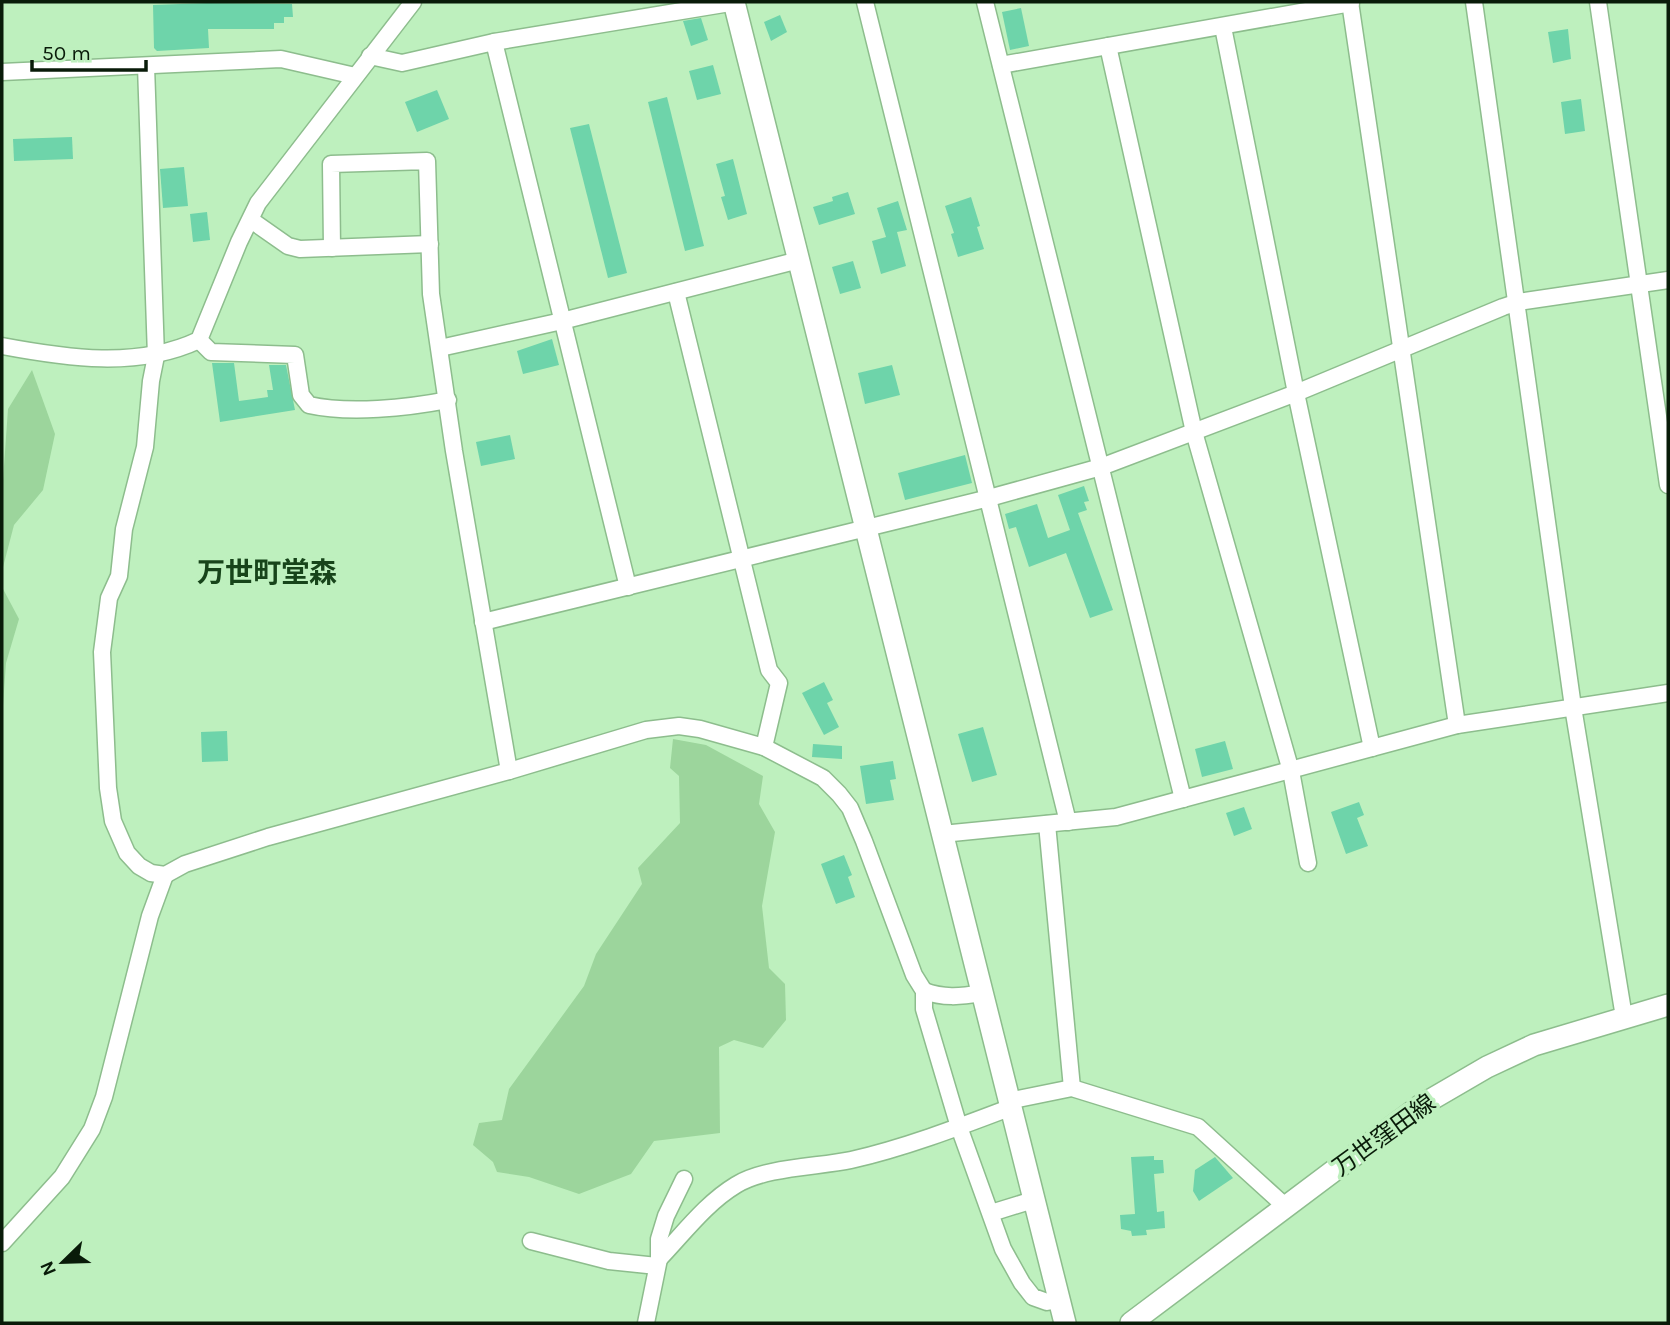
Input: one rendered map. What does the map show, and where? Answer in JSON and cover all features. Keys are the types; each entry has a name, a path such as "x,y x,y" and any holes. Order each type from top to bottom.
{"street":[{"path":"2,346 54,356 83,358 156,356 200,341 239,242 258,203 413,2"},
{"path":"370,56 402,63 494,42 735,2 1065,1323"},
{"path":"864,2 1068,822"},
{"path":"985,2 1183,799"},
{"path":"1001,65 1350,2 1457,724"},
{"path":"1474,2 1573,707 1625,1017"},
{"path":"1598,2 1668,485"},
{"path":"1223,27 1296,393 1372,748"},
{"path":"494,42 628,587"},
{"path":"1108,46 1194,432 1291,771 1308,863"},
{"path":"2,72 282,59 355,76"},
{"path":"146,66 156,356 145,447 124,529 119,576 105,619 102,683 108,788 113,821 127,853 151,873 165,875 185,864 268,837 509,771 646,730 678,726 700,729 764,747 823,778 850,808 914,975 924,991 924,1009 959,1127 1003,1249 1033,1297 1047,1302 1058,1300"},
{"path":"332,248 331,164 427,161 431,294 509,771"},
{"path":"251,220 288,246 300,249 430,244"},
{"path":"440,348 562,321 799,260"},
{"path":"483,622 989,498 1101,467 1296,393 1518,302 1668,280"},
{"path":"676,292 769,670 779,683 764,747"},
{"path":"200,341 211,352 295,355 301,395 309,405 320,408 360,408 448,400"},
{"path":"942,834 1116,817 1457,724 1668,693"},
{"path":"1047,824 1072,1088"},
{"path":"2,1243 62,1177 92,1129 104,1097 150,916 165,875"},
{"path":"924,991 941,997 981,993"},
{"name":"万世窪田線","path":"1131,1323 1420,1106 1487,1067 1534,1045 1668,1005"},
{"path":"531,1241 608,1261 658,1262 719,1197 739,1183 781,1172 852,1160 959,1127 1009,1105 1072,1088 1198,1127 1286,1207"},
{"path":"646,1323 658,1262 659,1239 666,1216 684,1180"},
{"path":"992,1213 1033,1200"}],"green space":[{"path":"32,370 55,434 43,490 14,525 2,571 2,494 8,409"},
{"path":"2,587 19,619 6,663 2,719"},
{"path":"673,739 706,745 763,776 759,804 775,832 762,906 769,968 785,984 786,1020 763,1048 734,1040 719,1047 720,1133 654,1141 631,1174 579,1194 529,1177 497,1172 493,1162 473,1145 479,1123 502,1120 509,1089 584,986 596,954 642,884 638,868 680,823 679,776 670,768"}],"building":[{"path":"292,4 293,17 284,17 284,23 274,23 274,29 208,29 209,48 157,51 154,48 153,5"},
{"path":"1021,8 1029,46 1010,50 1002,12"},
{"path":"780,15 787,32 771,41 764,22"},
{"path":"701,18 708,40 691,46 683,21"},
{"path":"1568,29 1571,59 1553,63 1548,32"},
{"path":"713,65 721,94 697,100 689,71"},
{"path":"437,90 449,119 417,132 405,102"},
{"path":"667,97 704,246 685,251 648,102"},
{"path":"1581,99 1585,131 1565,134 1561,102"},
{"path":"589,124 627,273 608,278 570,128"},
{"path":"72,137 73,159 14,161 13,139"},
{"path":"733,159 747,214 728,220 716,164"},
{"path":"184,167 188,206 163,208 160,169"},
{"path":"848,192 855,214 819,225 813,207 833,201 832,197"},
{"path":"971,197 984,249 958,257 945,206"},
{"path":"898,201 907,230 897,232 906,266 881,274 872,241 886,237 877,208"},
{"path":"207,212 210,240 193,242 190,214"},
{"path":"853,261 861,288 840,294 832,267"},
{"path":"552,339 559,365 523,374 517,351"},
{"path":"212,363 234,363 239,401 268,397 267,390 273,390 269,365 286,365 295,410 220,422"},
{"path":"892,365 900,395 865,404 858,373"},
{"path":"510,435 515,459 481,466 476,442"},
{"path":"965,455 972,483 905,500 898,473"},
{"path":"1084,486 1089,501 1084,502 1087,510 1078,513 1113,610 1090,618 1066,553 1029,567 1016,527 1009,529 1005,514 1037,504 1048,538 1070,530 1058,495"},
{"path":"824,682 833,700 827,703 839,727 824,735 802,693"},
{"path":"983,727 997,775 972,782 958,734"},
{"path":"227,731 228,761 202,762 201,732"},
{"path":"1225,741 1233,769 1202,777 1195,749"},
{"path":"813,744 842,746 842,759 812,757"},
{"path":"893,761 896,779 890,780 894,800 866,804 860,766"},
{"path":"1359,802 1364,815 1357,818 1368,846 1346,854 1331,812"},
{"path":"1244,807 1252,829 1234,836 1226,813"},
{"path":"844,855 852,875 848,877 855,897 836,904 821,864"},
{"path":"1154,1156 1154,1160 1163,1160 1164,1173 1154,1174 1157,1212 1164,1211 1165,1228 1146,1230 1147,1235 1132,1236 1131,1231 1121,1229 1120,1215 1135,1214 1131,1157"},
{"path":"1215,1157 1233,1178 1199,1201 1193,1191 1195,1170"}],"district":[{"name":"万世町堂森","path":"267,572"}]}
